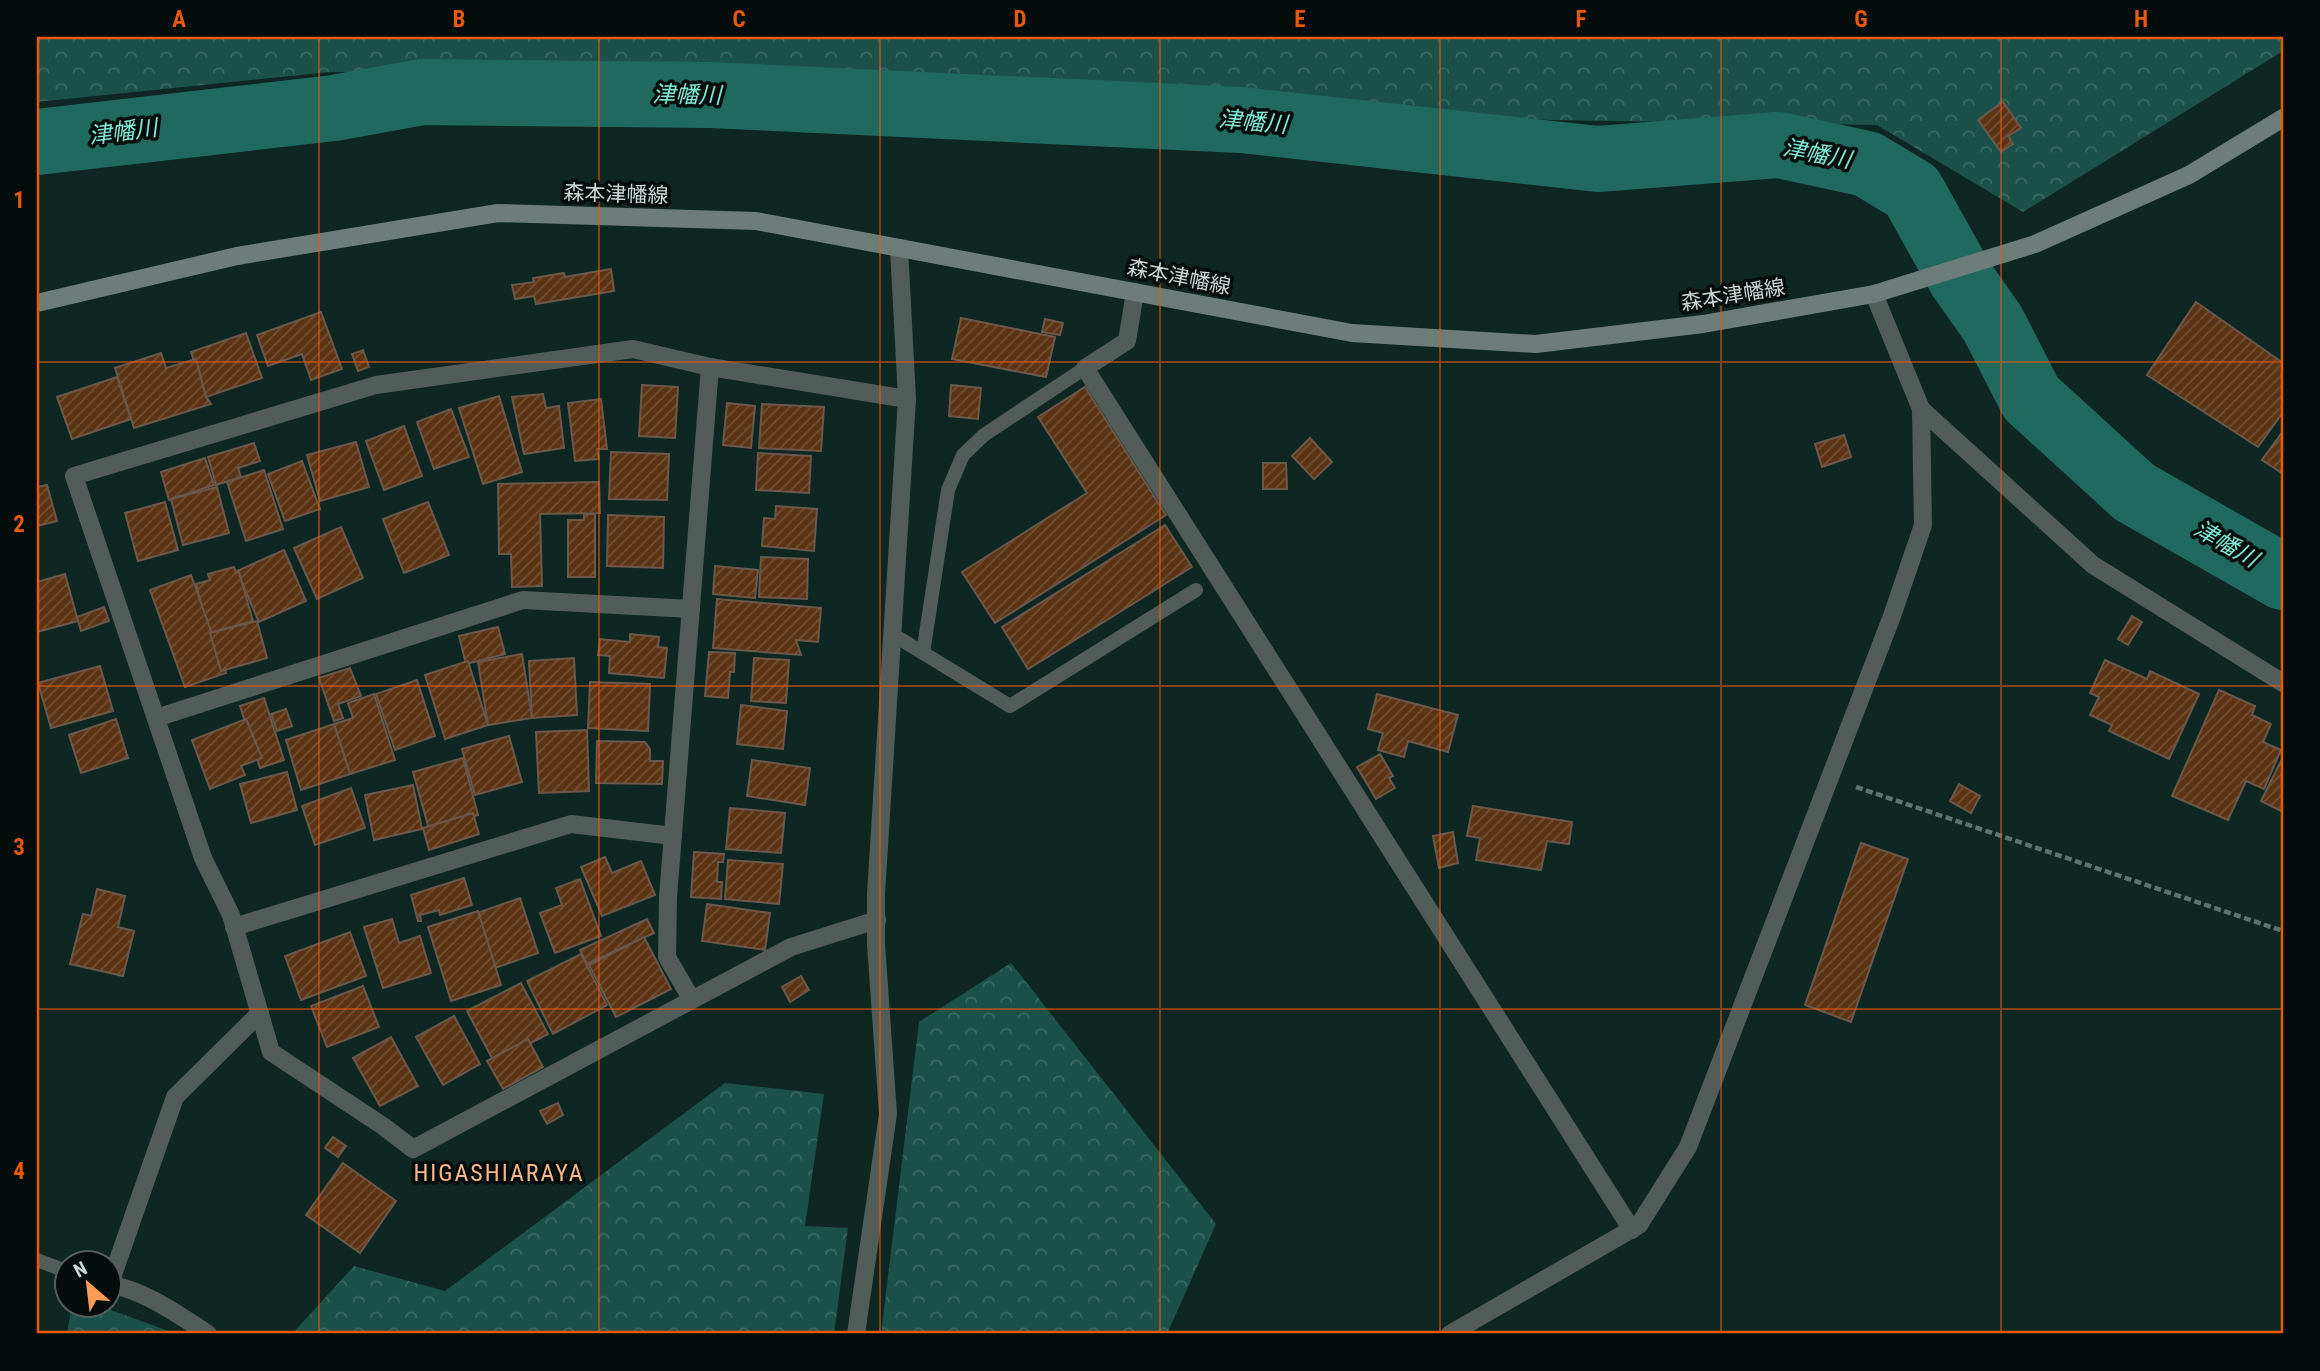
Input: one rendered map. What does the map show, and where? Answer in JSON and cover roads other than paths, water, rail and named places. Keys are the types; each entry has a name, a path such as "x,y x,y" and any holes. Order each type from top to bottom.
{"main road":[{"name":"森本津幡線","path":"37,303 237,256 498,213 756,221 1352,333 1536,344 1703,324 1874,294 2035,244 2189,175 2283,118"}],"street":[{"path":"856,1334 888,1114 876,944 876,894 907,399 899,248"},
{"path":"1135,292 1127,341 1085,368 1632,1230"},
{"path":"1450,1334 1639,1225 1688,1147 1892,616 1923,525 1921,409 1874,294"},
{"path":"877,920 791,947 413,1149 271,1052 231,915 203,858 74,475 376,385 633,349 710,367 907,399"},
{"path":"692,1000 667,957 668,897 710,367"},
{"path":"1921,409 2094,565 2283,683"},
{"path":"156,718 523,600 691,609"},
{"path":"234,927 571,824 673,836"},
{"path":"122,1249 175,1097 260,1013"},
{"path":"122,1286 172,1310 208,1334"}],"lane":[{"path":"923,653 948,490 963,456 984,435 1085,368"},
{"path":"892,634 1010,706 1196,590"}],"waterway":[{"name":"津幡川","path":"37,142 334,108 422,92 710,95 1241,120 1598,159 1779,145 1867,164 1912,191 1960,277 1993,324 2031,398 2134,492 2283,577"}],"district":[{"name":"HIGASHIARAYA","path":"499,1173"}]}
